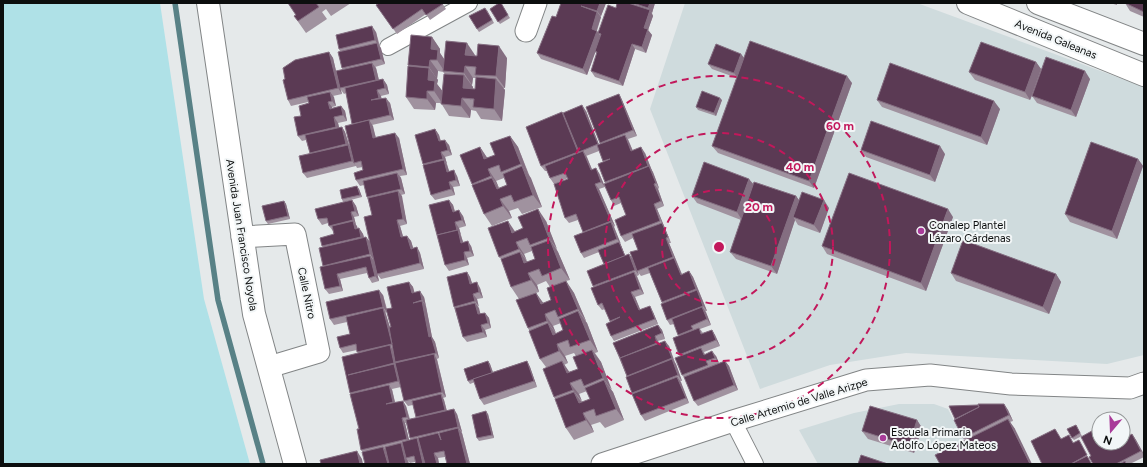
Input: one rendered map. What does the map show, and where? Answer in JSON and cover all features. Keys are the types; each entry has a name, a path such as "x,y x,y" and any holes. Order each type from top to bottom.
{"street":[{"name":"Avenida Juan Francisco Noyola","path":"208,3 254,314 295,464"},
{"path":"388,47 469,3"},
{"path":"526,30 536,3"},
{"name":"Avenida Galeanas","path":"968,3 1144,75"},
{"path":"1038,3 1144,44"},
{"name":"Calle Nitro","path":"242,237 295,234 310,305 319,352 269,367"},
{"name":"Calle Artemio de Valle Arizpe","path":"602,464 733,421 866,380 930,375 1011,384 1130,388 1144,383"},
{"path":"733,421 755,464"}],"shaded area":[{"path":"3,3 160,3 204,299 250,464 3,464"},
{"name":"Conalep Plantel Lázaro Cárdenas","path":"685,3 917,3 1144,87 1144,355 1107,364 906,353 830,365 760,389 650,109"},
{"name":"Escuela Primaria Adolfo López Mateos","path":"899,404 934,404 948,409 967,446 940,464 818,464 799,430 854,413"}],"building":[{"path":"288,3 316,3 319,7 298,21"},
{"path":"379,3 443,4 426,15 422,9 393,29 376,5"},
{"path":"501,3 508,15 498,22 490,9"},
{"path":"561,3 600,3 597,11 581,6 597,12 592,29 597,31 583,69 537,53 552,16 556,17"},
{"path":"617,3 628,3 650,10 644,28 648,29 642,47 632,44 619,81 591,71 597,52 595,51 601,34 598,33 608,5 616,8"},
{"path":"633,3 650,3 648,8"},
{"path":"1125,3 1144,3 1144,12"},
{"path":"485,8 492,20 477,29 469,16"},
{"path":"372,26 375,40 339,49 336,35"},
{"path":"411,35 432,37 431,49 438,50 437,60 430,60 429,67 408,65"},
{"path":"446,41 467,43 465,55 477,56 478,44 499,46 496,76 475,75 476,67 465,66 464,73 443,71"},
{"path":"750,41 847,76 809,181 712,146"},
{"path":"981,42 1036,62 1025,92 969,72"},
{"path":"377,43 381,59 342,68 338,52"},
{"path":"716,44 741,54 734,73 708,64"},
{"path":"329,52 338,88 288,100 283,80 285,79 283,68 295,60"},
{"path":"1046,57 1085,71 1071,110 1032,96"},
{"path":"372,63 376,80 340,88 336,71"},
{"path":"890,63 994,101 981,137 877,100"},
{"path":"408,66 429,68 428,80 435,81 434,91 427,91 427,99 406,97"},
{"path":"444,74 464,75 463,88 475,89 476,77 496,79 494,109 473,107 474,99 462,98 461,106 441,104"},
{"path":"383,79 385,88 377,90 379,98 371,100 386,98 390,115 352,124 345,88"},
{"path":"702,91 720,98 714,113 696,107"},
{"path":"330,92 332,101 328,102 330,109 341,106 343,115 334,117 336,127 298,136 294,117 301,116 299,106 309,103 307,97"},
{"path":"619,94 633,130 600,143 586,107"},
{"path":"582,105 598,144 579,152 563,113"},
{"path":"562,112 578,152 541,166 526,127"},
{"path":"369,120 373,138 395,133 403,169 356,180 354,173 363,170 361,161 354,163 345,126"},
{"path":"871,121 940,146 930,175 861,150"},
{"path":"342,127 346,144 310,153 305,135"},
{"path":"435,129 439,141 445,140 448,150 441,152 443,159 423,164 415,135"},
{"path":"625,135 631,151 641,147 648,166 605,182 598,164 610,159 603,161 597,145"},
{"path":"510,136 521,164 501,172 499,165 488,169 491,176 472,184 460,155 480,147 484,159 495,155 490,143"},
{"path":"1091,142 1138,159 1112,231 1065,214"},
{"path":"348,145 352,161 303,173 299,156"},
{"path":"583,151 591,170 596,168 601,182 595,184 611,221 583,232 576,214 565,218 554,184 568,179 565,173 550,178 545,166"},
{"path":"444,160 447,172 454,170 456,180 449,182 451,189 431,195 423,165"},
{"path":"704,162 749,179 737,212 692,196"},
{"path":"522,166 533,195 514,202 511,195 500,199 503,206 484,214 472,185 492,178 497,189 507,185 503,174"},
{"path":"649,166 661,201 654,204 660,221 621,236 615,220 626,215 619,197 611,200 604,184"},
{"path":"397,173 401,189 367,197 363,181"},
{"path":"849,173 948,209 921,283 822,246"},
{"path":"754,182 796,196 771,266 730,252"},
{"path":"357,186 360,195 342,199 340,190"},
{"path":"398,191 403,219 397,220 401,237 407,236 411,249 417,247 420,263 377,274 364,217 372,215 368,198"},
{"path":"802,192 824,200 814,225 793,217"},
{"path":"352,200 355,211 351,212 353,220 329,226 327,218 318,219 315,209"},
{"path":"449,200 453,212 459,210 462,220 455,222 457,230 437,235 429,205"},
{"path":"284,201 288,216 266,221 262,206"},
{"path":"538,209 549,238 530,245 527,238 516,242 519,249 499,257 488,228 508,221 512,233 523,228 518,217"},
{"path":"353,221 355,229 359,228 361,237 322,246 320,238 334,234 332,226"},
{"path":"611,222 617,239 581,253 574,236"},
{"path":"662,223 668,237 666,238 673,257 637,271 630,252 638,250 632,234"},
{"path":"458,230 461,243 468,241 470,251 464,252 465,260 445,265 437,235"},
{"path":"366,237 370,254 323,266 319,248"},
{"path":"550,240 561,268 542,276 539,269 528,273 531,280 511,287 501,259 520,252 524,263 535,259 531,247"},
{"path":"963,240 1056,274 1043,307 951,273"},
{"path":"619,242 625,256 604,264 598,250"},
{"path":"629,254 635,270 593,286 587,271"},
{"path":"370,256 375,276 369,278 366,267 337,274 340,286 325,289 320,267"},
{"path":"674,258 681,275 689,271 696,289 662,302 648,268"},
{"path":"467,272 470,284 477,282 479,292 473,294 475,301 454,307 447,277"},
{"path":"634,272 640,289 631,292 639,310 650,306 655,319 611,336 606,324 620,317 610,321 602,303 598,305 591,288"},
{"path":"566,281 578,309 558,317 555,310 545,314 547,321 528,328 516,300 536,293 541,304 551,300 547,288"},
{"path":"409,282 412,293 420,291 422,300 413,303 422,301 429,337 431,336 436,353 395,362 389,327 391,327 386,309 392,308 387,287"},
{"path":"379,290 383,307 330,319 326,302"},
{"path":"697,290 703,306 667,320 661,304"},
{"path":"475,303 478,314 485,313 488,323 481,325 483,332 463,337 455,308"},
{"path":"702,307 707,319 691,326 693,329 678,335 672,319"},
{"path":"383,308 392,344 357,352 356,344 340,348 337,337 350,334 346,317"},
{"path":"578,311 590,340 570,347 568,340 557,344 559,351 540,359 529,331 548,323 553,335 563,330 559,319"},
{"path":"658,325 662,333 655,336 657,343 620,358 613,343"},
{"path":"699,328 701,334 712,330 716,340 679,355 673,338"},
{"path":"665,341 672,358 627,376 620,358"},
{"path":"390,345 394,363 348,375 394,364 398,381 350,393 342,357"},
{"path":"701,348 704,355 712,351 715,358 706,361 708,365 682,375 675,358"},
{"path":"592,350 603,378 584,386 581,379 570,383 573,390 554,397 543,369 562,361 567,373 578,369 573,357"},
{"path":"434,354 442,392 404,401 395,363"},
{"path":"672,359 678,375 632,393 626,377"},
{"path":"488,361 492,373 468,381 464,369"},
{"path":"527,361 534,381 480,399 473,379"},
{"path":"725,361 734,385 694,401 684,377"},
{"path":"677,377 686,398 641,415 632,394"},
{"path":"604,380 616,409 596,416 594,409 583,413 586,420 566,428 555,399 574,392 579,403 590,399 585,388"},
{"path":"389,385 393,402 386,404 403,401 407,417 402,418 407,439 361,450 357,429 359,429 350,394"},
{"path":"441,394 445,410 416,417 412,401"},
{"path":"978,404 1004,404 1009,415 963,438 954,420 979,407"},
{"path":"978,405 979,407 955,419 949,406"},
{"path":"870,406 917,420 909,446 862,431"},
{"path":"454,409 458,427 410,438 406,420"},
{"path":"486,411 492,435 477,438 472,415"},
{"path":"1008,419 1030,464 940,464 935,455"},
{"path":"1076,425 1080,433 1072,438 1067,429"},
{"path":"458,428 467,464 447,464 444,451 434,453 437,464 425,464 418,438 438,433 441,440 439,433"},
{"path":"1055,429 1061,439 1069,435 1073,443 1079,440 1087,455 1071,464 1042,464 1031,441"},
{"path":"1091,431 1091,451 1131,451 1132,434 1141,451 1116,464 1093,464 1089,457 1091,456 1081,437"},
{"path":"417,438 423,464 416,464 414,456 406,458 402,442"},
{"path":"401,443 406,464 389,464 385,447"},
{"path":"383,447 388,464 365,464 362,452"},
{"path":"357,451 360,464 321,464 320,460"},
{"path":"861,455 888,464 858,464"},
{"path":"1087,456 1091,463 1090,464 1071,464"}],"waterway":[{"path":"175,3 218,300 263,464"}],"place":[{"name":"Conalep Plantel Lázaro Cárdenas","path":"921,231"},
{"name":"Escuela Primaria Adolfo López Mateos","path":"883,438"}]}
